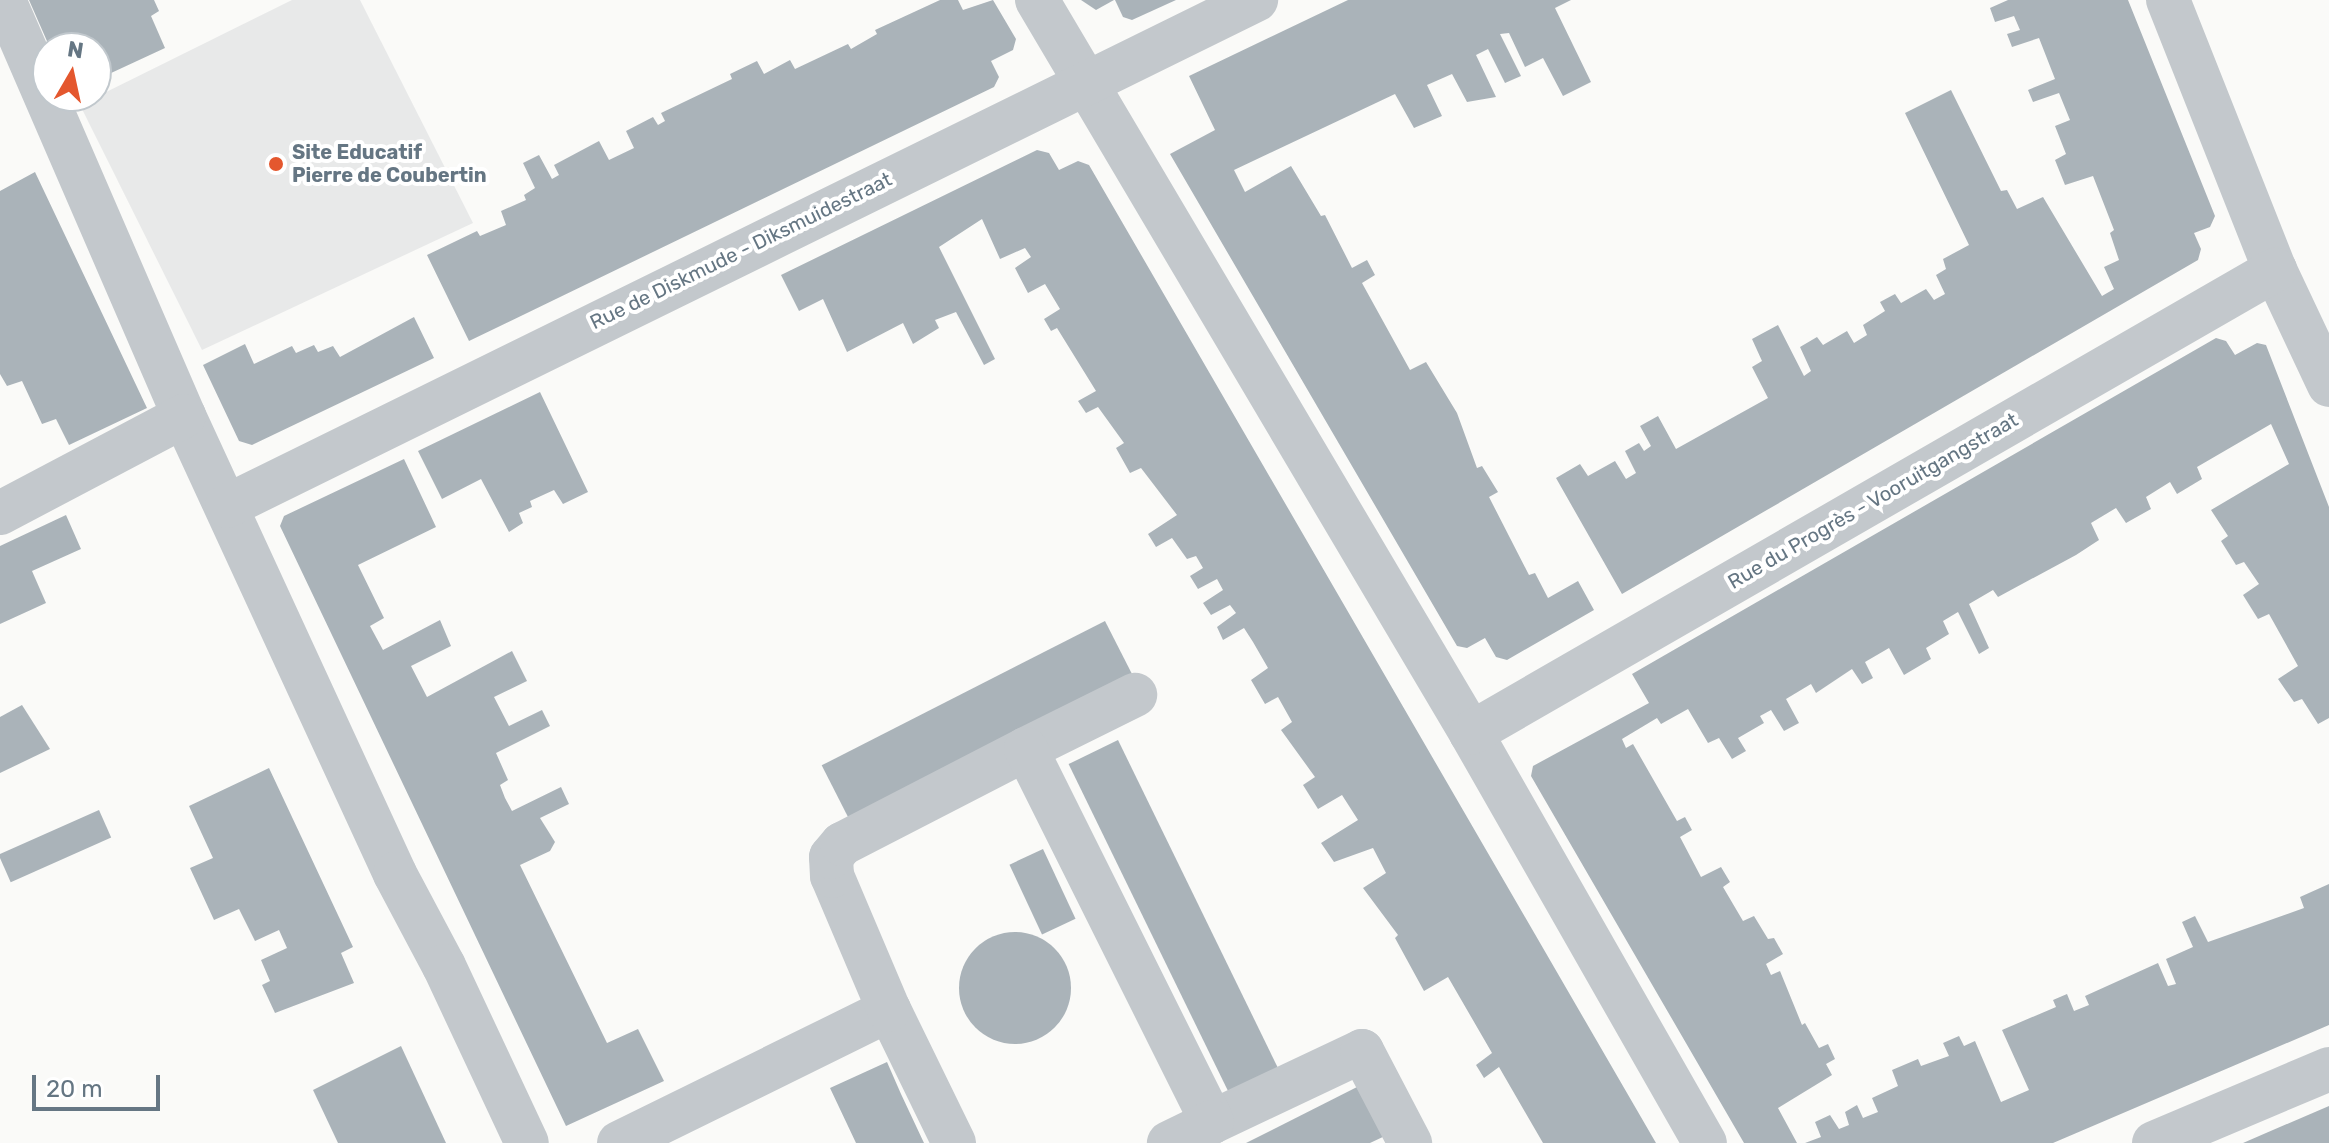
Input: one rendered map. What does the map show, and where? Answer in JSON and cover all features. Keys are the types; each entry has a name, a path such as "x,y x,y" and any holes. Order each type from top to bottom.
{"street":[{"path":"4,0 184,416 395,874 444,966 527,1143"},
{"path":"1037,0 1082,82 1471,733 1705,1143"},
{"name":"Rue de Diskmude - Diksmuidestraat","path":"227,506 1082,82 1256,0"},
{"path":"2168,0 2275,270 2329,385"},
{"name":"Rue du Progrès - Vooruitgangstraat","path":"1471,733 2275,270"},
{"path":"0,513 184,416"},
{"path":"954,1143 889,1010 832,876 834,850 1135,695"},
{"path":"1026,749 1212,1122"},
{"path":"619,1143 889,1010"},
{"path":"1169,1143 1362,1051 1410,1143"},
{"path":"2154,1143 2329,1069"}],"shaded area":[{"name":"Site Educatif Pierre de Coubertin","path":"292,0 360,0 473,223 202,350 83,112 112,112 112,89"}],"building":[{"path":"29,0 154,0 159,11 151,16 165,48 112,73 112,32 43,32"},
{"path":"940,0 958,0 963,10 993,0 1016,39 1013,50 991,61 999,77 994,87 469,341 427,255 477,231 480,236 506,225 501,211 526,200 524,195 535,188 523,163 539,155 552,179 559,175 554,165 599,141 609,160 634,148 626,131 653,117 658,125 665,121 661,113 732,79 730,74 757,61 764,74 790,60 795,69 848,44 851,49 877,34 875,30"},
{"path":"1081,0 1114,0 1096,10"},
{"path":"1115,0 1176,0 1132,20 1123,17"},
{"path":"1348,0 1571,0 1555,8 1591,82 1563,96 1543,58 1525,67 1509,33 1500,34 1521,76 1505,83 1488,49 1476,55 1496,97 1467,102 1452,74 1427,85 1442,116 1414,128 1395,94 1234,170 1245,192 1291,166 1321,216 1325,215 1352,268 1367,260 1375,275 1362,283 1410,370 1426,362 1457,413 1477,468 1482,466 1498,492 1489,497 1529,575 1535,573 1548,598 1578,581 1594,610 1507,660 1496,657 1485,638 1467,648 1457,646 1170,154 1215,130 1189,76"},
{"path":"2008,0 2128,0 2215,216 2210,227 2194,233 2201,249 2198,260 1622,594 1556,478 1580,464 1588,476 1615,461 1626,479 1636,473 1625,451 1639,443 1644,451 1651,446 1640,426 1658,416 1676,449 1768,398 1752,367 1762,361 1752,339 1778,325 1804,376 1811,371 1800,347 1817,337 1823,345 1847,331 1854,343 1867,335 1863,325 1885,311 1880,302 1895,294 1901,303 1926,289 1934,300 1945,294 1936,275 1946,269 1943,259 1969,245 1905,113 1951,90 2001,191 2007,190 2017,209 2043,197 2102,296 2114,289 2104,267 2119,260 2110,233 2114,230 2093,176 2065,185 2055,160 2066,154 2055,126 2070,120 2059,93 2033,102 2028,90 2055,79 2039,38 2012,47 2007,34 2020,30 2014,16 1995,22 1990,8"},
{"path":"1037,150 1049,153 1059,170 1078,161 1089,165 1656,1143 1543,1143 1499,1067 1484,1078 1476,1065 1492,1053 1448,977 1424,991 1395,938 1398,935 1363,888 1386,873 1373,848 1334,862 1321,843 1358,820 1342,795 1318,809 1303,785 1315,777 1281,730 1292,722 1278,697 1265,704 1251,680 1268,668 1244,628 1223,640 1217,627 1236,613 1230,605 1211,615 1203,603 1223,590 1217,579 1198,589 1190,576 1203,568 1196,556 1187,559 1172,538 1156,547 1148,534 1177,515 1141,468 1130,473 1116,448 1124,443 1098,407 1086,413 1078,401 1096,391 1057,328 1051,331 1044,319 1060,309 1045,284 1028,293 1015,268 1031,257 1025,248 1000,259 982,219 939,247 995,359 984,365 956,312 935,320 939,328 913,344 903,323 847,352 823,299 799,311 781,275"},
{"path":"35,172 147,408 69,445 56,419 42,424 22,381 7,386 0,374 0,191"},
{"path":"414,317 434,358 252,445 239,441 203,365 245,344 254,364 292,346 296,353 314,345 318,352 333,346 340,357"},
{"path":"2216,338 2226,341 2235,355 2257,343 2266,345 2329,507 2329,718 2318,724 2302,699 2294,702 2278,679 2298,666 2269,614 2258,619 2243,595 2259,584 2244,562 2236,565 2221,541 2228,536 2211,510 2289,464 2271,424 2197,467 2202,479 2177,494 2170,482 2146,497 2151,509 2126,523 2116,508 2091,523 2099,540 2076,555 1998,597 1993,590 1969,604 1989,648 1979,654 1958,612 1943,621 1949,634 1926,648 1931,659 1904,675 1889,648 1865,662 1873,678 1862,684 1852,669 1816,693 1811,684 1786,699 1799,723 1784,731 1771,710 1760,716 1764,723 1738,738 1746,751 1732,759 1719,738 1708,743 1688,709 1661,724 1657,718 1622,739 1626,748 1633,744 1677,821 1685,817 1692,830 1680,837 1701,877 1721,867 1730,882 1723,887 1743,921 1754,916 1768,939 1774,938 1783,954 1766,964 1771,975 1780,971 1802,1025 1805,1023 1819,1048 1828,1044 1835,1059 1826,1064 1832,1075 1778,1108 1797,1143 1744,1143 1531,776 1533,766 1649,703 1632,674"},
{"path":"540,392 588,492 563,504 554,490 530,501 532,507 519,513 523,523 509,532 481,479 442,499 418,451"},
{"path":"404,459 436,527 358,565 384,618 370,626 383,650 440,620 451,646 411,666 427,697 512,651 527,681 494,697 509,726 542,710 550,726 496,753 508,780 500,785 512,811 561,787 569,804 540,818 555,842 550,851 520,865 607,1043 638,1029 664,1081 566,1126 280,526 284,516"},
{"path":"66,515 81,549 32,571 46,603 0,624 0,546"},
{"path":"1105,621 1132,674 849,819 822,765"},
{"path":"22,705 50,749 0,773 0,717"},
{"path":"1118,740 1278,1069 1229,1093 1069,764"},
{"path":"269,768 353,947 341,953 354,983 275,1013 262,985 270,981 261,960 287,948 279,930 255,941 239,909 214,920 190,868 213,858 189,806"},
{"path":"99,810 111,837 11,882 0,854"},
{"path":"1043,849 1076,919 1042,934 1009,865"},
{"path":"2329,884 2329,1025 2053,1143 1805,1143 1821,1137 1815,1122 1830,1115 1839,1129 1849,1125 1845,1112 1857,1105 1863,1118 1878,1112 1872,1098 1898,1086 1892,1070 1918,1059 1921,1066 1949,1056 1943,1043 1959,1036 1964,1046 1975,1041 2001,1102 2029,1090 2002,1030 2056,1007 2053,1000 2067,994 2074,1011 2089,1005 2085,996 2158,963 2168,986 2176,984 2166,959 2193,947 2182,922 2195,916 2208,942 2304,908 2300,897"},
{"path":"1015,932 1036,937 1054,949 1066,967 1071,988 1066,1009 1054,1027 1036,1039 1015,1044 994,1039 976,1027 964,1009 959,988 964,967 976,949 994,937"},
{"path":"401,1046 446,1143 338,1143 313,1090"},
{"path":"887,1062 924,1143 856,1143 830,1088"},
{"path":"1361,1085 1387,1135 1370,1143 1246,1143"},
{"path":"2329,1106 2329,1143 2243,1143 2266,1133"}],"place":[{"name":"Site Educatif Pierre de Coubertin","path":"276,164"}]}
